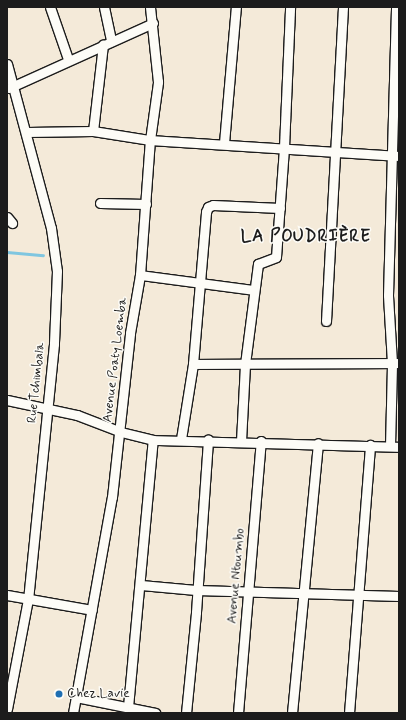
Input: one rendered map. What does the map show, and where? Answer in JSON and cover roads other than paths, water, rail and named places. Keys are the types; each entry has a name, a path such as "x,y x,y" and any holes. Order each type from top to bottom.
{"street":[{"path":"50,7 68,59"},
{"path":"104,7 111,41"},
{"name":"Avenue Poaty Loemba","path":"74,713 121,432 130,333 140,275 150,140 158,72 150,7"},
{"path":"224,143 236,7"},
{"path":"241,441 245,364 259,262 273,260 276,257 284,147 290,7"},
{"path":"326,321 343,7"},
{"path":"7,400 77,415 121,432 153,440 208,439 395,447 396,363 388,295 396,156 396,7"},
{"path":"9,88 68,59 153,23"},
{"path":"93,131 103,45"},
{"name":"Rue Tchimbala","path":"7,64 9,88 27,132 52,228 57,270 48,410 28,599 7,709"},
{"path":"27,132 93,131 150,140 336,150 396,156"},
{"path":"100,203 146,204"},
{"path":"181,439 193,364 208,207 213,205 280,208"},
{"path":"140,275 254,290"},
{"path":"193,364 396,363"},
{"path":"186,713 208,439"},
{"path":"128,707 141,585 153,440"},
{"name":"Avenue Ntoumbo","path":"238,713 250,590 261,441"},
{"path":"292,713 318,443"},
{"path":"349,713 351,659 360,594 370,445"},
{"path":"141,585 196,590 250,590 399,596"},
{"path":"7,595 92,610"},
{"path":"76,697 155,713"}],"waterway":[{"path":"7,252 43,255"}],"place":[{"name":"Chez Lavie","path":"59,694"}],"district":[{"name":"LA POUDRIÈRE","path":"306,237"}]}
